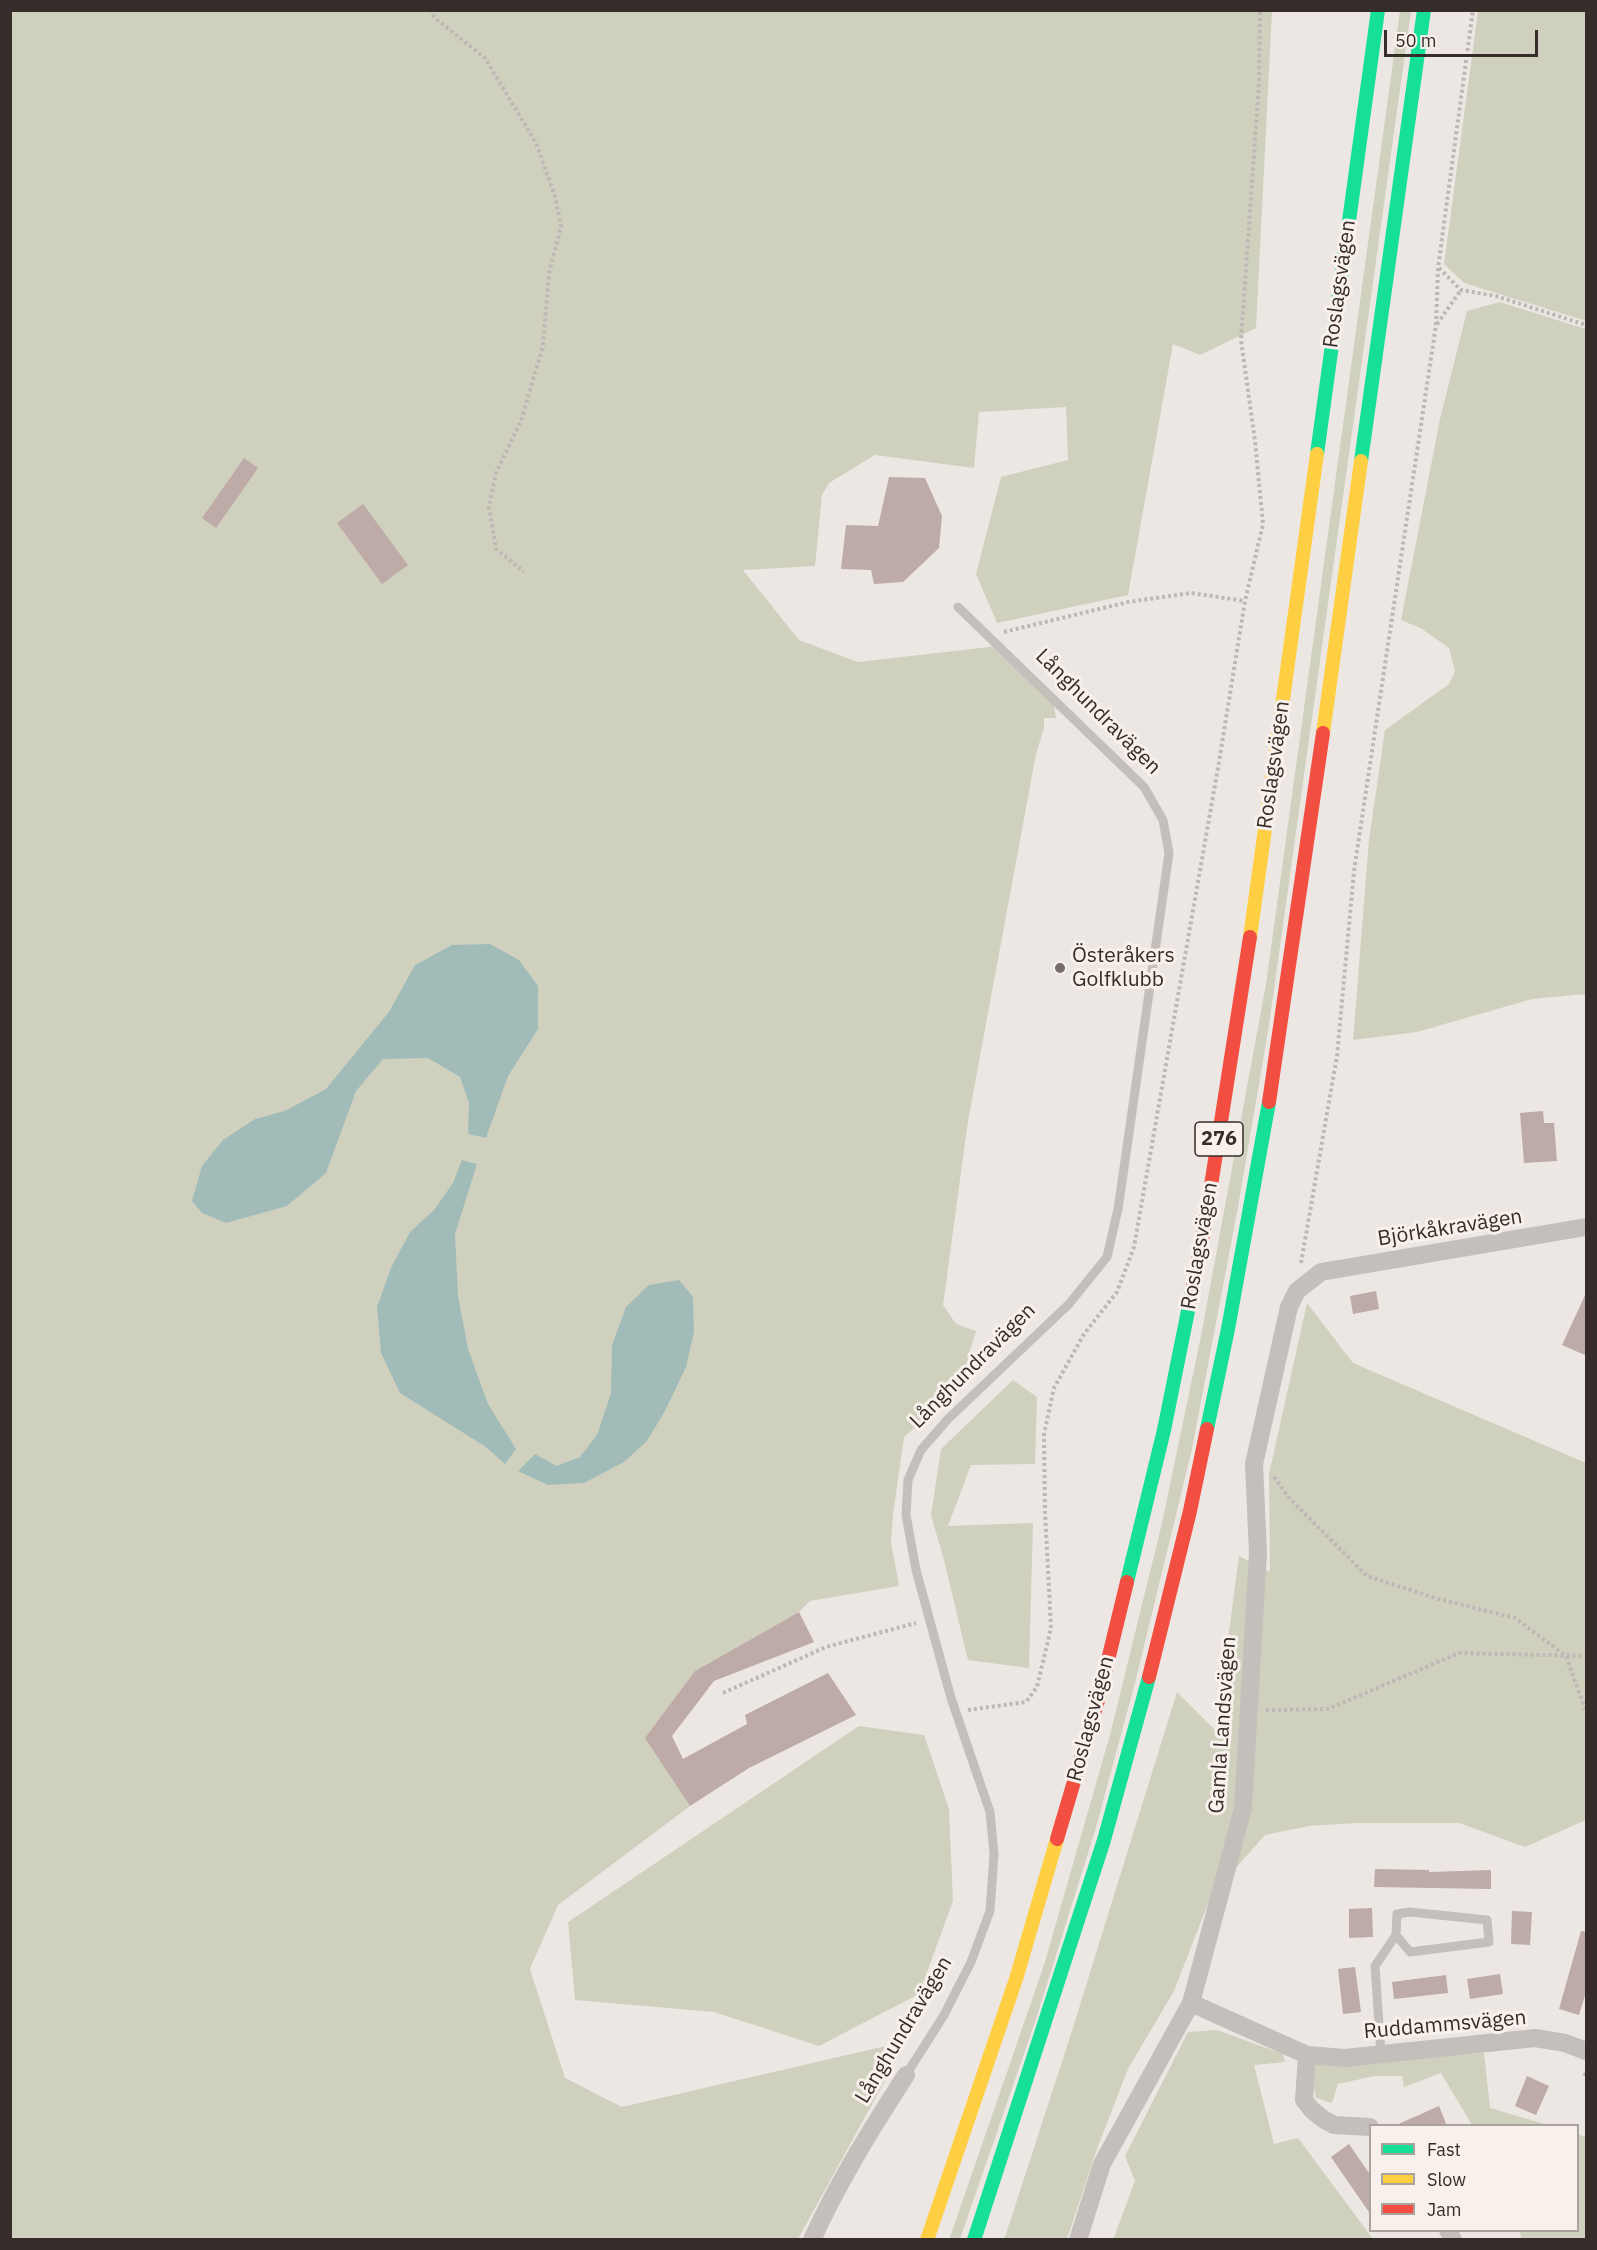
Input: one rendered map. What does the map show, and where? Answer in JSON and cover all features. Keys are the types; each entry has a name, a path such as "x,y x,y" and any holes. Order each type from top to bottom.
{"main road":[{"name":"Roslagsvägen","path":"927,2240 1016,1979 1096,1707 1158,1452 1184,1330 1206,1218 1258,886 1378,10"},
{"name":"Roslagsvägen","path":"974,2240 1104,1840 1142,1703 1190,1511 1228,1329 1267,1114 1299,901 1424,10"}],"street":[{"name":"Björkåkravägen","path":"1314,1277 1587,1227"},
{"name":"Gamla Landsvägen","path":"1078,2240 1102,2164 1191,2003 1242,1808 1258,1553 1254,1464 1290,1307 1297,1291 1314,1277"},
{"name":"Ruddammsvägen","path":"1191,2003 1307,2055 1345,2058 1535,2038 1565,2043 1587,2050"},
{"path":"1307,2055 1304,2100 1312,2110 1334,2125 1369,2127"},
{"name":"Långhundravägen","path":"812,2240 860,2149 906,2075"}],"lane":[{"name":"Långhundravägen","path":"906,2075 944,2015 971,1962 990,1911 994,1854 990,1812 951,1698 916,1570 906,1515 908,1480 921,1450 981,1385 1069,1304 1107,1257 1118,1209 1169,853 1163,820 1144,787 958,608"},
{"path":"1381,2054 1375,1966 1396,1935 1397,1914 1410,1912 1487,1920 1489,1942 1410,1952 1396,1935"}],"path":[{"path":"429,10 435,18 485,58 536,143 555,196 561,226 549,273 543,346 521,420 496,473 489,507 496,549 524,572"},
{"path":"1314,1277 1300,1266 1337,1056 1354,871 1436,325 1438,268 1473,10"},
{"path":"1438,268 1461,290 1496,296 1587,325"},
{"path":"1436,325 1461,290"},
{"path":"988,636 1128,602 1191,592 1245,601"},
{"path":"1254,1464 1264,1463 1289,1498 1367,1576 1435,1598 1515,1618 1566,1656 1587,1712"},
{"path":"723,1693 825,1647 929,1619"},
{"path":"1248,1710 1328,1709 1459,1653 1587,1656"}],"green space":[{"path":"11,11 1272,11 1256,328 1200,355 1173,344 1128,595 997,623 976,574 1001,477 1068,460 1066,407 979,412 974,468 875,455 829,483 822,495 815,566 743,570 799,640 858,662 998,646 1052,695 1056,718 1044,718 1044,728 1036,754 968,1121 943,1305 956,1324 976,1331 959,1389 904,1437 891,1542 899,1586 810,1601 799,1612 695,1671 646,1738 690,1806 558,1905 530,1969 565,2078 622,2107 886,2046 909,2037 798,2239 11,2240"},
{"path":"1400,11 1411,11 1269,1025 1238,1207 1192,1449 1135,1683 1095,1831 1036,2019 960,2239 949,2240 1044,1965 1110,1735 1162,1523 1201,1336 1266,984"},
{"path":"1478,11 1586,11 1586,321 1464,283 1444,264"},
{"path":"1500,302 1586,329 1586,994 1532,999 1417,1032 1353,1040 1369,840 1385,730 1449,684 1455,671 1449,648 1422,629 1401,620 1440,419 1467,311"},
{"path":"1307,1303 1353,1363 1586,1463 1586,1820 1525,1847 1459,1823 1358,1823 1309,1826 1265,1835 1211,1896 1174,1991 1128,2069 1098,2146 1067,2239 1004,2240 1071,2034 1177,1692 1216,1731 1239,1556 1270,1572 1269,1474"},
{"path":"1013,1380 1037,1397 1035,1464 971,1465 948,1526 1033,1523 1029,1668 968,1660 931,1515 941,1449"},
{"path":"859,1726 924,1735 949,1809 953,1901 919,1994 819,2046 714,2012 575,2000 568,1922"},
{"path":"1217,2030 1283,2054 1285,2062 1254,2065 1274,2144 1298,2138 1373,2239 1113,2240 1135,2181 1125,2156 1188,2032"},
{"path":"1484,2053 1490,2108 1545,2124 1471,2124 1441,2073 1404,2087 1402,2076 1374,2076 1338,2084 1332,2103 1316,2098 1312,2079 1312,2063"},
{"path":"1579,2134 1586,2137 1586,2239 1522,2239 1519,2232 1579,2232"}],"water":[{"path":"490,944 519,960 538,986 538,1029 508,1076 486,1138 468,1134 469,1103 460,1077 428,1058 383,1059 356,1091 326,1173 287,1206 226,1223 202,1213 192,1201 202,1166 223,1140 255,1119 285,1111 326,1089 389,1012 415,965 452,945"},
{"path":"462,1160 477,1164 455,1234 458,1296 468,1349 488,1404 516,1449 505,1464 486,1447 400,1393 381,1353 377,1307 391,1268 410,1232 434,1210 453,1183"},
{"path":"679,1280 693,1297 694,1332 686,1367 665,1411 647,1441 624,1462 584,1483 548,1485 518,1471 535,1454 557,1466 580,1457 597,1435 611,1393 612,1345 626,1307 649,1285"}],"building":[{"path":"244,458 258,468 216,528 202,518"},
{"path":"889,477 925,478 942,516 939,548 903,582 874,584 871,570 841,569 846,525 878,526"},
{"path":"363,504 408,565 382,584 337,523"},
{"path":"1543,1111 1544,1123 1554,1123 1557,1161 1524,1163 1520,1113"},
{"path":"1376,1291 1379,1309 1353,1314 1350,1296"},
{"path":"1587,1291 1587,1356 1562,1345"},
{"path":"799,1612 814,1642 714,1681 672,1736 683,1759 747,1724 745,1715 828,1673 856,1715 749,1768 690,1806 645,1738 695,1671"},
{"path":"1375,1869 1429,1870 1429,1872 1491,1870 1491,1889 1374,1887"},
{"path":"1372,1908 1373,1937 1349,1938 1349,1909"},
{"path":"1512,1911 1532,1912 1530,1945 1511,1944"},
{"path":"1581,1931 1587,1932 1587,1989 1579,2015 1559,2009"},
{"path":"1355,1967 1361,2012 1343,2014 1338,1969"},
{"path":"1500,1974 1503,1994 1470,1999 1467,1979"},
{"path":"1446,1975 1448,1993 1394,1999 1392,1982"},
{"path":"1527,2076 1549,2086 1536,2115 1515,2106"},
{"path":"1439,2106 1446,2124 1398,2124"},
{"path":"1349,2144 1369,2173 1369,2212 1331,2157"}],"traffic: fast":[{"path":"1317,454 1378,10"},
{"path":"1361,461 1424,10"},
{"path":"1207,1429 1228,1329 1269,1102"},
{"path":"1127,1582 1164,1430 1192,1291"},
{"path":"974,2240 1104,1840 1149,1677"}],"traffic: slow":[{"path":"1250,937 1317,454"},
{"path":"1323,733 1361,461"},
{"path":"927,2240 1016,1979 1057,1839"}],"traffic: jam":[{"path":"1269,1102 1323,733"},
{"path":"1192,1291 1204,1230 1250,937"},
{"path":"1149,1677 1190,1511 1207,1429"},
{"path":"1057,1839 1099,1697 1127,1582"}],"place":[{"name":"Österåkers Golfklubb","path":"1060,968"}]}
